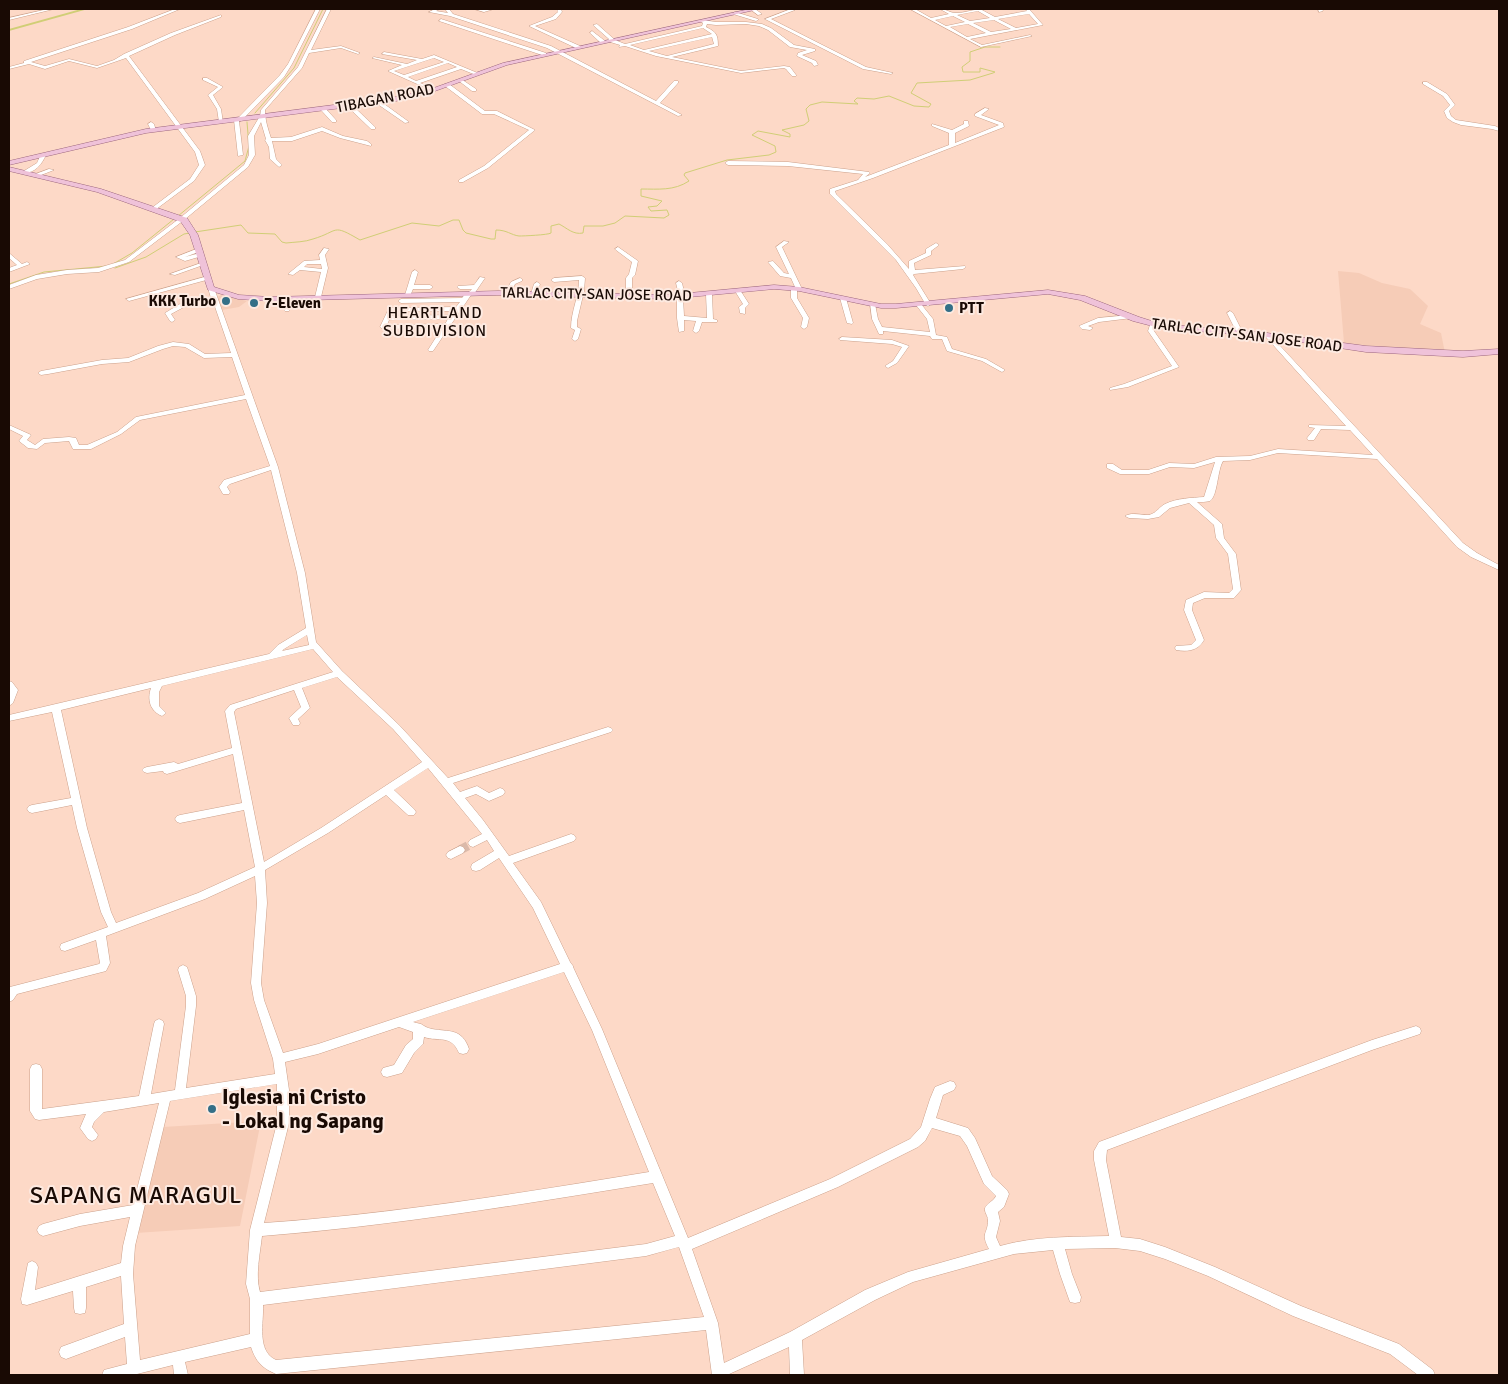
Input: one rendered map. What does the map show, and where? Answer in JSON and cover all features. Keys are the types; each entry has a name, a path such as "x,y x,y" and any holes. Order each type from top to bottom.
{"main road":[{"name":"TIBAGAN ROAD","path":"9,163 152,127 221,122 393,99 433,90 461,78 504,64 544,54 677,26 704,23 735,13 757,10"},
{"path":"9,169 99,190 178,217 192,232 210,283"},
{"name":"TARLAC CITY-SAN JOSE ROAD","path":"210,283 238,297 293,298 508,293 581,294 624,297 681,296 774,287 797,289 872,304 896,306 1048,292 1082,298 1153,324 1267,335 1366,349 1463,354 1499,352"}],"street":[{"path":"9,19 52,9"},
{"path":"9,67 58,53 178,9"},
{"path":"240,154 238,120 282,76 300,48 318,9"},
{"path":"9,287 43,276 98,270 127,261 178,217 246,166 252,155 251,136 262,117 263,110 300,68 329,9"},
{"path":"435,9 431,12 445,16 450,12 557,51 680,115"},
{"path":"476,9 484,12 492,9"},
{"path":"559,9 560,12 557,16 531,26 578,47"},
{"path":"738,24 767,19 793,10 791,9"},
{"path":"923,13 956,9"},
{"path":"914,10 923,13 931,19 944,27 981,46 1030,36 978,9 931,19"},
{"path":"938,23 985,11 1016,9"},
{"path":"757,10 767,13"},
{"path":"944,10 1005,42"},
{"path":"1006,10 1018,18"},
{"path":"944,27 1029,10 1041,24 966,38"},
{"path":"735,13 755,20 793,46 810,50"},
{"path":"9,67 29,63 45,68 69,60 97,67 116,61 219,16"},
{"path":"951,30 1034,16"},
{"path":"767,19 865,68 891,72"},
{"path":"441,20 544,54"},
{"path":"959,34 1039,20"},
{"path":"1024,22 1030,26"},
{"path":"622,46 686,31 704,23 760,25"},
{"path":"666,57 716,45 713,32 704,23"},
{"path":"595,25 608,41"},
{"path":"677,26 686,31"},
{"path":"769,29 781,26"},
{"path":"592,32 622,46 666,57 743,72 784,67 794,74"},
{"path":"973,42 1021,32"},
{"path":"642,52 715,36"},
{"path":"816,66 814,62 799,56 820,46"},
{"path":"300,48 341,47 358,53"},
{"path":"433,90 390,71 445,52"},
{"path":"58,53 68,56"},
{"path":"384,53 422,60"},
{"path":"126,55 198,152 202,165 192,180 155,208"},
{"path":"434,56 478,74"},
{"path":"374,58 408,65"},
{"path":"693,62 712,58"},
{"path":"404,77 448,62"},
{"path":"418,82 461,67"},
{"path":"461,78 474,90"},
{"path":"205,80 221,87 210,95 219,109 221,122"},
{"path":"657,103 676,82"},
{"path":"1425,83 1450,100 1453,106 1446,111 1451,119 1497,129"},
{"path":"447,85 484,113 494,112 532,130 486,167 461,181"},
{"path":"377,100 407,122"},
{"path":"350,106 373,128"},
{"path":"323,109 334,121"},
{"path":"832,190 1002,126 977,114 987,109"},
{"path":"262,117 268,140 274,151 273,159 279,165"},
{"path":"1485,120 1497,129"},
{"path":"934,125 952,132 967,125 966,122"},
{"path":"268,140 292,139 322,129 342,137 362,141 369,145"},
{"path":"952,132 952,146"},
{"path":"26,172 39,164 43,155"},
{"path":"728,164 788,164 867,173 860,179 834,184 833,194 911,273 928,304"},
{"path":"36,175 51,170"},
{"path":"786,242 779,247 793,276 797,289 794,298 806,318 804,327"},
{"path":"911,273 911,262 929,254 928,250 936,245"},
{"path":"618,248 635,261 633,272 629,278 629,288 624,297"},
{"path":"318,298 324,272 322,255 326,249"},
{"path":"9,255 24,265"},
{"path":"186,266 189,262 201,257"},
{"path":"173,274 201,257"},
{"path":"291,274 306,262 324,262"},
{"path":"771,262 782,275 793,276"},
{"path":"9,270 24,265"},
{"path":"911,273 963,267"},
{"path":"298,268 324,272"},
{"path":"406,294 415,272"},
{"path":"431,350 452,317 482,278"},
{"path":"554,280 582,278 581,294 573,315 574,328 578,329 575,339"},
{"path":"508,293 513,283 520,280"},
{"path":"129,299 210,283 274,467 301,573 309,630 315,646 339,673 396,727 446,782 488,835 537,905 597,1029 658,1176 712,1323 719,1373 794,1337 862,1299 912,1276 997,1252 1038,1244 1116,1242 1140,1245 1165,1252 1316,1318 1394,1349 1428,1375"},
{"path":"679,283 681,331"},
{"path":"534,294 537,284"},
{"path":"406,294 430,287"},
{"path":"460,287 470,294"},
{"path":"738,291 746,304 742,307 743,313"},
{"path":"680,308 687,314 713,321 710,294"},
{"path":"287,310 293,298"},
{"path":"843,298 850,323"},
{"path":"172,320 168,313 178,306 215,299"},
{"path":"872,304 882,341"},
{"path":"919,305 930,319 934,337"},
{"path":"447,326 383,327 391,309 458,309"},
{"path":"1230,313 1240,333"},
{"path":"387,318 452,317"},
{"path":"680,318 700,317"},
{"path":"696,331 700,317"},
{"path":"1090,328 1082,326 1098,320 1130,317"},
{"path":"1112,388 1126,386 1176,367 1151,331 1153,324"},
{"path":"879,329 945,338 949,350 984,360 1002,370"},
{"path":"1267,335 1467,552 1479,556 1499,568"},
{"path":"842,339 882,341 906,346 895,362 888,366"},
{"path":"40,373 54,372 100,362 115,363 134,358 162,346 179,344 196,350 204,356 234,355"},
{"path":"9,427 27,435 23,441 31,446 37,447 42,441 63,439 72,440 76,447 84,448 118,432 138,418 249,396"},
{"path":"1311,438 1315,426 1353,428"},
{"path":"1110,466 1120,472 1150,472 1162,466 1194,466 1216,458 1250,458 1278,451 1378,457"},
{"path":"1129,516 1148,517 1167,506 1180,502 1205,501 1210,495 1214,484 1217,463 1221,459"},
{"path":"226,492 223,487 227,482 274,467"},
{"path":"1179,648 1191,648 1199,643 1200,640 1188,610 1189,602 1204,595 1231,596 1237,590 1232,554 1220,538 1218,524 1192,502"},
{"path":"274,654 281,647 309,630"},
{"path":"9,718 158,685 315,646"},
{"path":"339,673 233,707 229,713 260,868 262,904 256,983 259,1000 278,1059 282,1078 283,1123 256,1230 252,1286 256,1300 256,1339 263,1361 268,1365 276,1367 712,1323"},
{"path":"9,684 14,690 9,703"},
{"path":"158,685 154,689 155,707 162,713"},
{"path":"296,722 293,718 306,708 297,686"},
{"path":"56,708 90,855 106,912 114,929"},
{"path":"446,782 608,730"},
{"path":"166,771 235,750"},
{"path":"65,947 199,896 260,868 428,763"},
{"path":"147,770 177,765 179,768"},
{"path":"387,790 411,812"},
{"path":"458,797 478,790 489,798 500,792"},
{"path":"32,809 77,801"},
{"path":"180,819 247,806"},
{"path":"474,843 488,835"},
{"path":"476,867 503,857 571,838"},
{"path":"451,855 460,850"},
{"path":"9,997 14,990 102,968 105,963 98,935"},
{"path":"278,1059 318,1049 568,966"},
{"path":"180,1094 191,1006 191,996 183,970"},
{"path":"399,1022 430,1034 450,1035 462,1042 463,1049"},
{"path":"144,1100 159,1024"},
{"path":"387,1072 398,1069 410,1049 419,1041 418,1028"},
{"path":"1116,1242 1100,1160 1100,1151 1103,1146 1372,1045 1416,1031"},
{"path":"36,1069 36,1111 39,1115 282,1078"},
{"path":"256,1300 646,1250 684,1243 834,1183 888,1157 922,1136 930,1122 930,1115 939,1091 950,1086"},
{"path":"134,1368 127,1268 129,1246 166,1096"},
{"path":"92,1135 86,1128 87,1123 101,1107"},
{"path":"930,1122 964,1132 971,1142 988,1180 1001,1191 1002,1200 991,1209 994,1221 990,1238 997,1252"},
{"path":"256,1230 310,1227 419,1213 658,1176"},
{"path":"43,1230 80,1220 137,1210"},
{"path":"1057,1243 1075,1297"},
{"path":"32,1267 27,1300 127,1268"},
{"path":"79,1283 80,1308"},
{"path":"66,1352 131,1328"},
{"path":"794,1337 797,1375"},
{"path":"109,1375 256,1339"},
{"path":"178,1357 181,1375"}],"shaded area":[{"path":"1338,271 1359,273 1382,283 1410,289 1428,306 1420,324 1441,333 1445,353 1344,343"},
{"path":"221,295 247,301 239,307 222,310 216,298"},
{"path":"261,1121 240,1226 136,1233 163,1127"}],"waterway":[{"path":"9,30 86,9"},
{"path":"255,113 294,68 323,9"},
{"path":"195,232 241,225 248,233 275,234 282,242 286,243 310,240 336,230 340,230 360,240 412,223 439,226 453,220 459,220 466,233 495,239 496,230 519,236 541,235 551,233 551,226 559,224 573,232 583,233 584,226 603,226 615,223 625,216 664,218 669,215 667,210 651,211 648,207 657,206 662,201 641,196 641,189 666,189 678,186 689,181 684,175 685,173 727,160 769,155 776,152 775,146 752,135 758,131 790,137 790,134 782,130 804,125 809,121 806,109 810,105 822,102 858,104 854,101 857,98 874,99 889,96 914,106 929,107 931,104 911,93 917,83 970,80 993,73 995,72 980,68 980,72 963,72 962,67 970,61 970,52 985,47 1000,47"},
{"path":"178,216 245,161 249,146 247,122"},
{"path":"113,264 132,253 174,219"},
{"path":"115,268 146,257 184,234 190,233"},
{"path":"9,284 44,272 107,266"}],"tunnel":[{"path":"460,850 473,843"}],"place":[{"name":"KKK Turbo","path":"226,301"},
{"name":"7-Eleven","path":"254,303"},
{"name":"PTT","path":"949,308"},
{"name":"Iglesia ni Cristo - Lokal ng Sapang","path":"212,1109"}],"district":[{"name":"HEARTLAND SUBDIVISION","path":"435,321"},
{"name":"SAPANG MARAGUL","path":"136,1195"}]}
